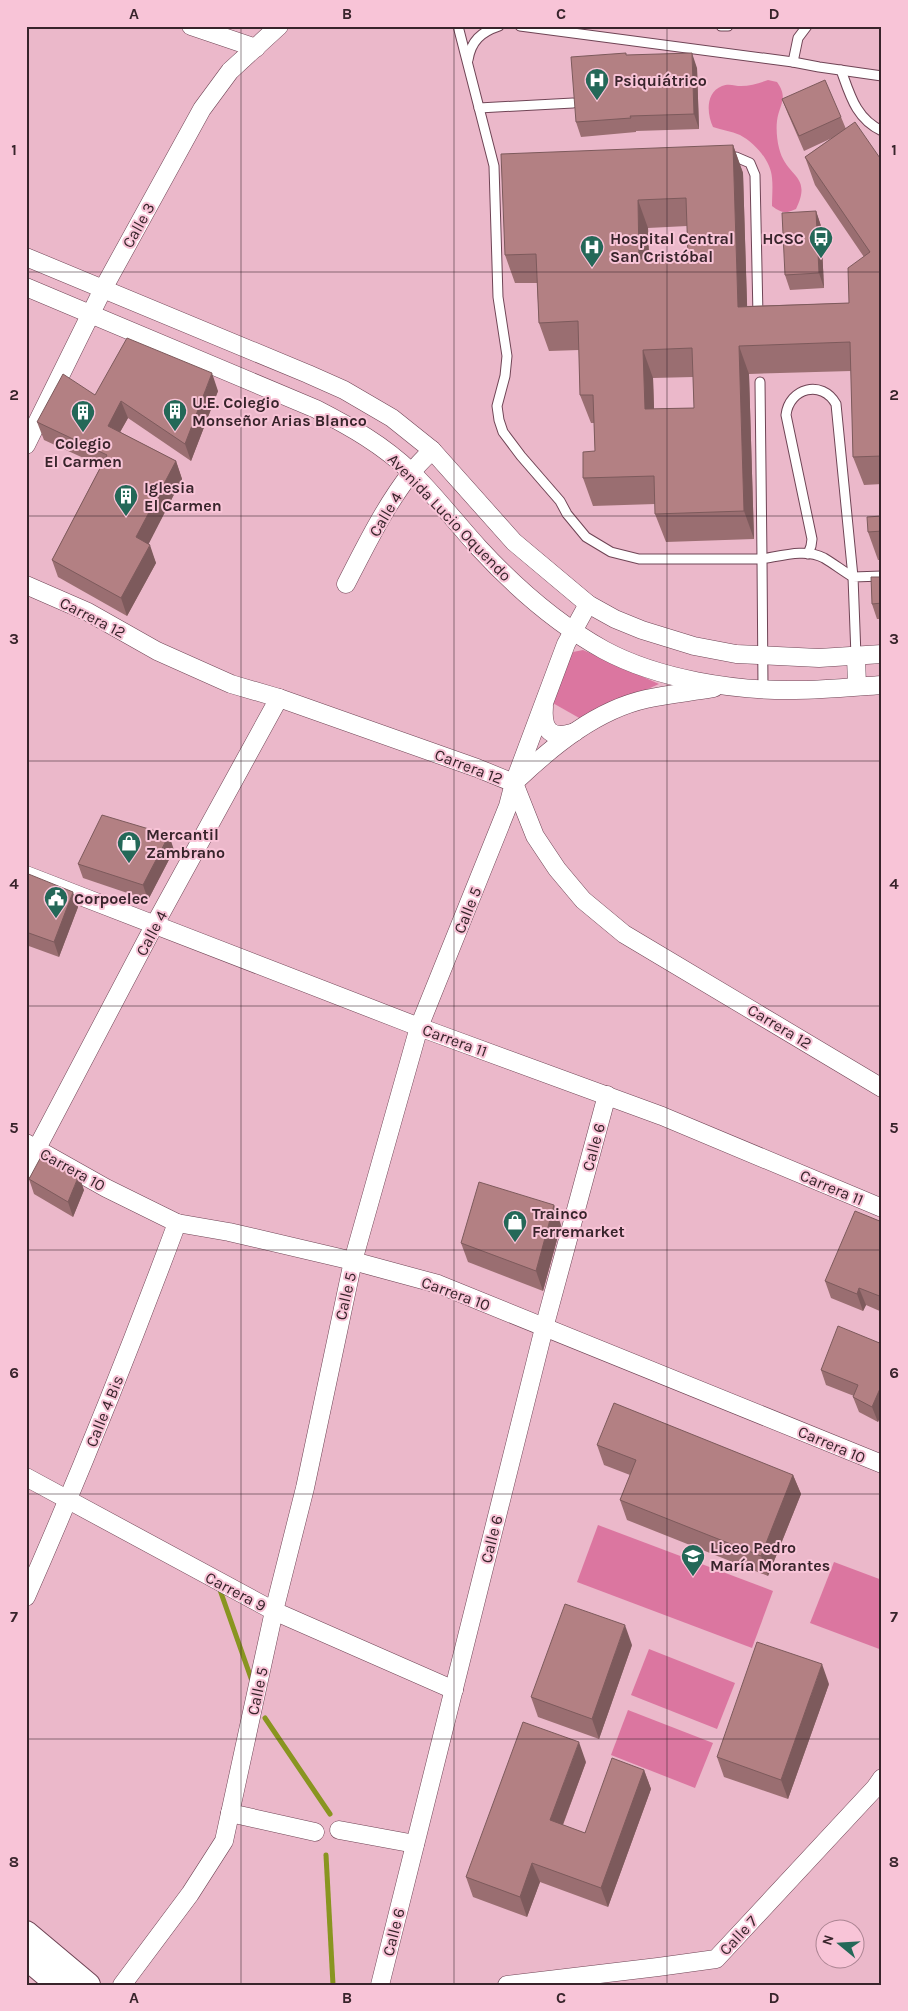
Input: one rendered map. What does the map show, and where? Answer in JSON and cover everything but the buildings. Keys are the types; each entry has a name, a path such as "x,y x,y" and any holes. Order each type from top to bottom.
{"street":[{"path":"191,26 256,48"},
{"name":"Calle 3","path":"26,444 103,289 202,109 230,71 279,26"},
{"name":"Avenida Lucio Oquendo","path":"26,257 344,390 392,418 432,450 514,542 588,604 615,619 642,630 694,646 736,654 762,656 856,656 882,654"},
{"name":"Avenida Lucio Oquendo","path":"26,287 316,409 358,430 411,472 480,549 546,611 573,631 606,651 660,673 725,686 794,690 882,685"},
{"name":"Calle 4","path":"346,584 366,545 411,472 432,450"},
{"name":"Carrera 12","path":"26,584 88,612 157,651 231,684 279,698 478,768 514,783 534,836 557,869 583,900 610,923 624,934 882,1088"},
{"name":"Calle 5","path":"122,1985 203,1876 224,1841 274,1611 305,1488 353,1261 419,1027 508,806 514,783 566,644 588,604"},
{"path":"856,656 857,686"},
{"path":"514,783 542,756 576,731 603,716 644,699 725,686"},
{"name":"Calle 4","path":"26,1169 32,1146 279,698"},
{"path":"545,701 544,719 550,732 563,735 576,731"},
{"name":"Carrera 11","path":"26,875 419,1027 607,1095 737,1146 882,1208"},
{"name":"Calle 6","path":"380,1985 544,1328 607,1095"},
{"name":"Carrera 10","path":"32,1146 106,1188 177,1223 229,1232 353,1261 438,1284 882,1464"},
{"name":"Calle 4 Bis","path":"26,1597 68,1501 136,1332 177,1223"},
{"name":"Carrera 9","path":"26,1477 274,1611 454,1690"},
{"name":"Calle 7","path":"507,1985 716,1958 880,1786"},
{"path":"230,1813 315,1832"},
{"path":"339,1830 415,1844"},
{"path":"26,1933 88,1985"},
{"path":"26,1957 59,1985"}],"lane":[{"path":"458,26 479,108 499,166 498,297 507,356 497,406 503,432 521,456 560,501 575,526 598,546 610,552 639,559 762,559 796,553 808,554 822,557 854,577 882,576"},
{"path":"468,63 472,43 477,38 499,26"},
{"path":"520,26 793,62 882,76"},
{"path":"721,26 728,26"},
{"path":"793,62 798,38 807,26"},
{"path":"841,70 857,111 870,126 882,131"},
{"path":"479,108 572,102"},
{"path":"717,157 736,157 750,163 755,175 758,326"},
{"path":"760,382 762,656 764,688"},
{"path":"808,554 812,539 786,415 787,407 794,396 812,388 828,393 836,404 854,577 856,656"}],"shaded area":[{"path":"768,80 777,82 781,88 783,97 777,124 778,145 782,158 800,182 800,198 796,209 789,212 778,210 772,206 771,172 761,153 740,135 713,127 709,116 710,99 716,89 725,85 741,86"},
{"path":"583,650 659,684 581,719 551,702 573,652"},
{"path":"598,1525 773,1591 752,1648 577,1582"},
{"path":"834,1562 882,1580 882,1650 810,1623"},
{"path":"649,1649 735,1683 717,1729 631,1695"},
{"path":"628,1710 713,1743 695,1788 611,1755"}],"waterway":[{"path":"220,1590 252,1681"},
{"path":"265,1718 330,1814"},
{"path":"326,1855 333,1985"}],"place":[{"name":"Psiquiátrico","path":"597,101"},
{"name":"HCSC","path":"821,259"},
{"name":"Hospital Central San Cristóbal","path":"592,268"},
{"name":"U.E. Colegio Monseñor Arias Blanco","path":"175,432"},
{"name":"Colegio El Carmen","path":"83,433"},
{"name":"Iglesia El Carmen","path":"126,517"},
{"name":"Mercantil Zambrano","path":"129,864"},
{"name":"Corpoelec","path":"56,919"},
{"name":"Trainco Ferremarket","path":"515,1243"},
{"name":"Liceo Pedro María Morantes","path":"693,1577"}]}
